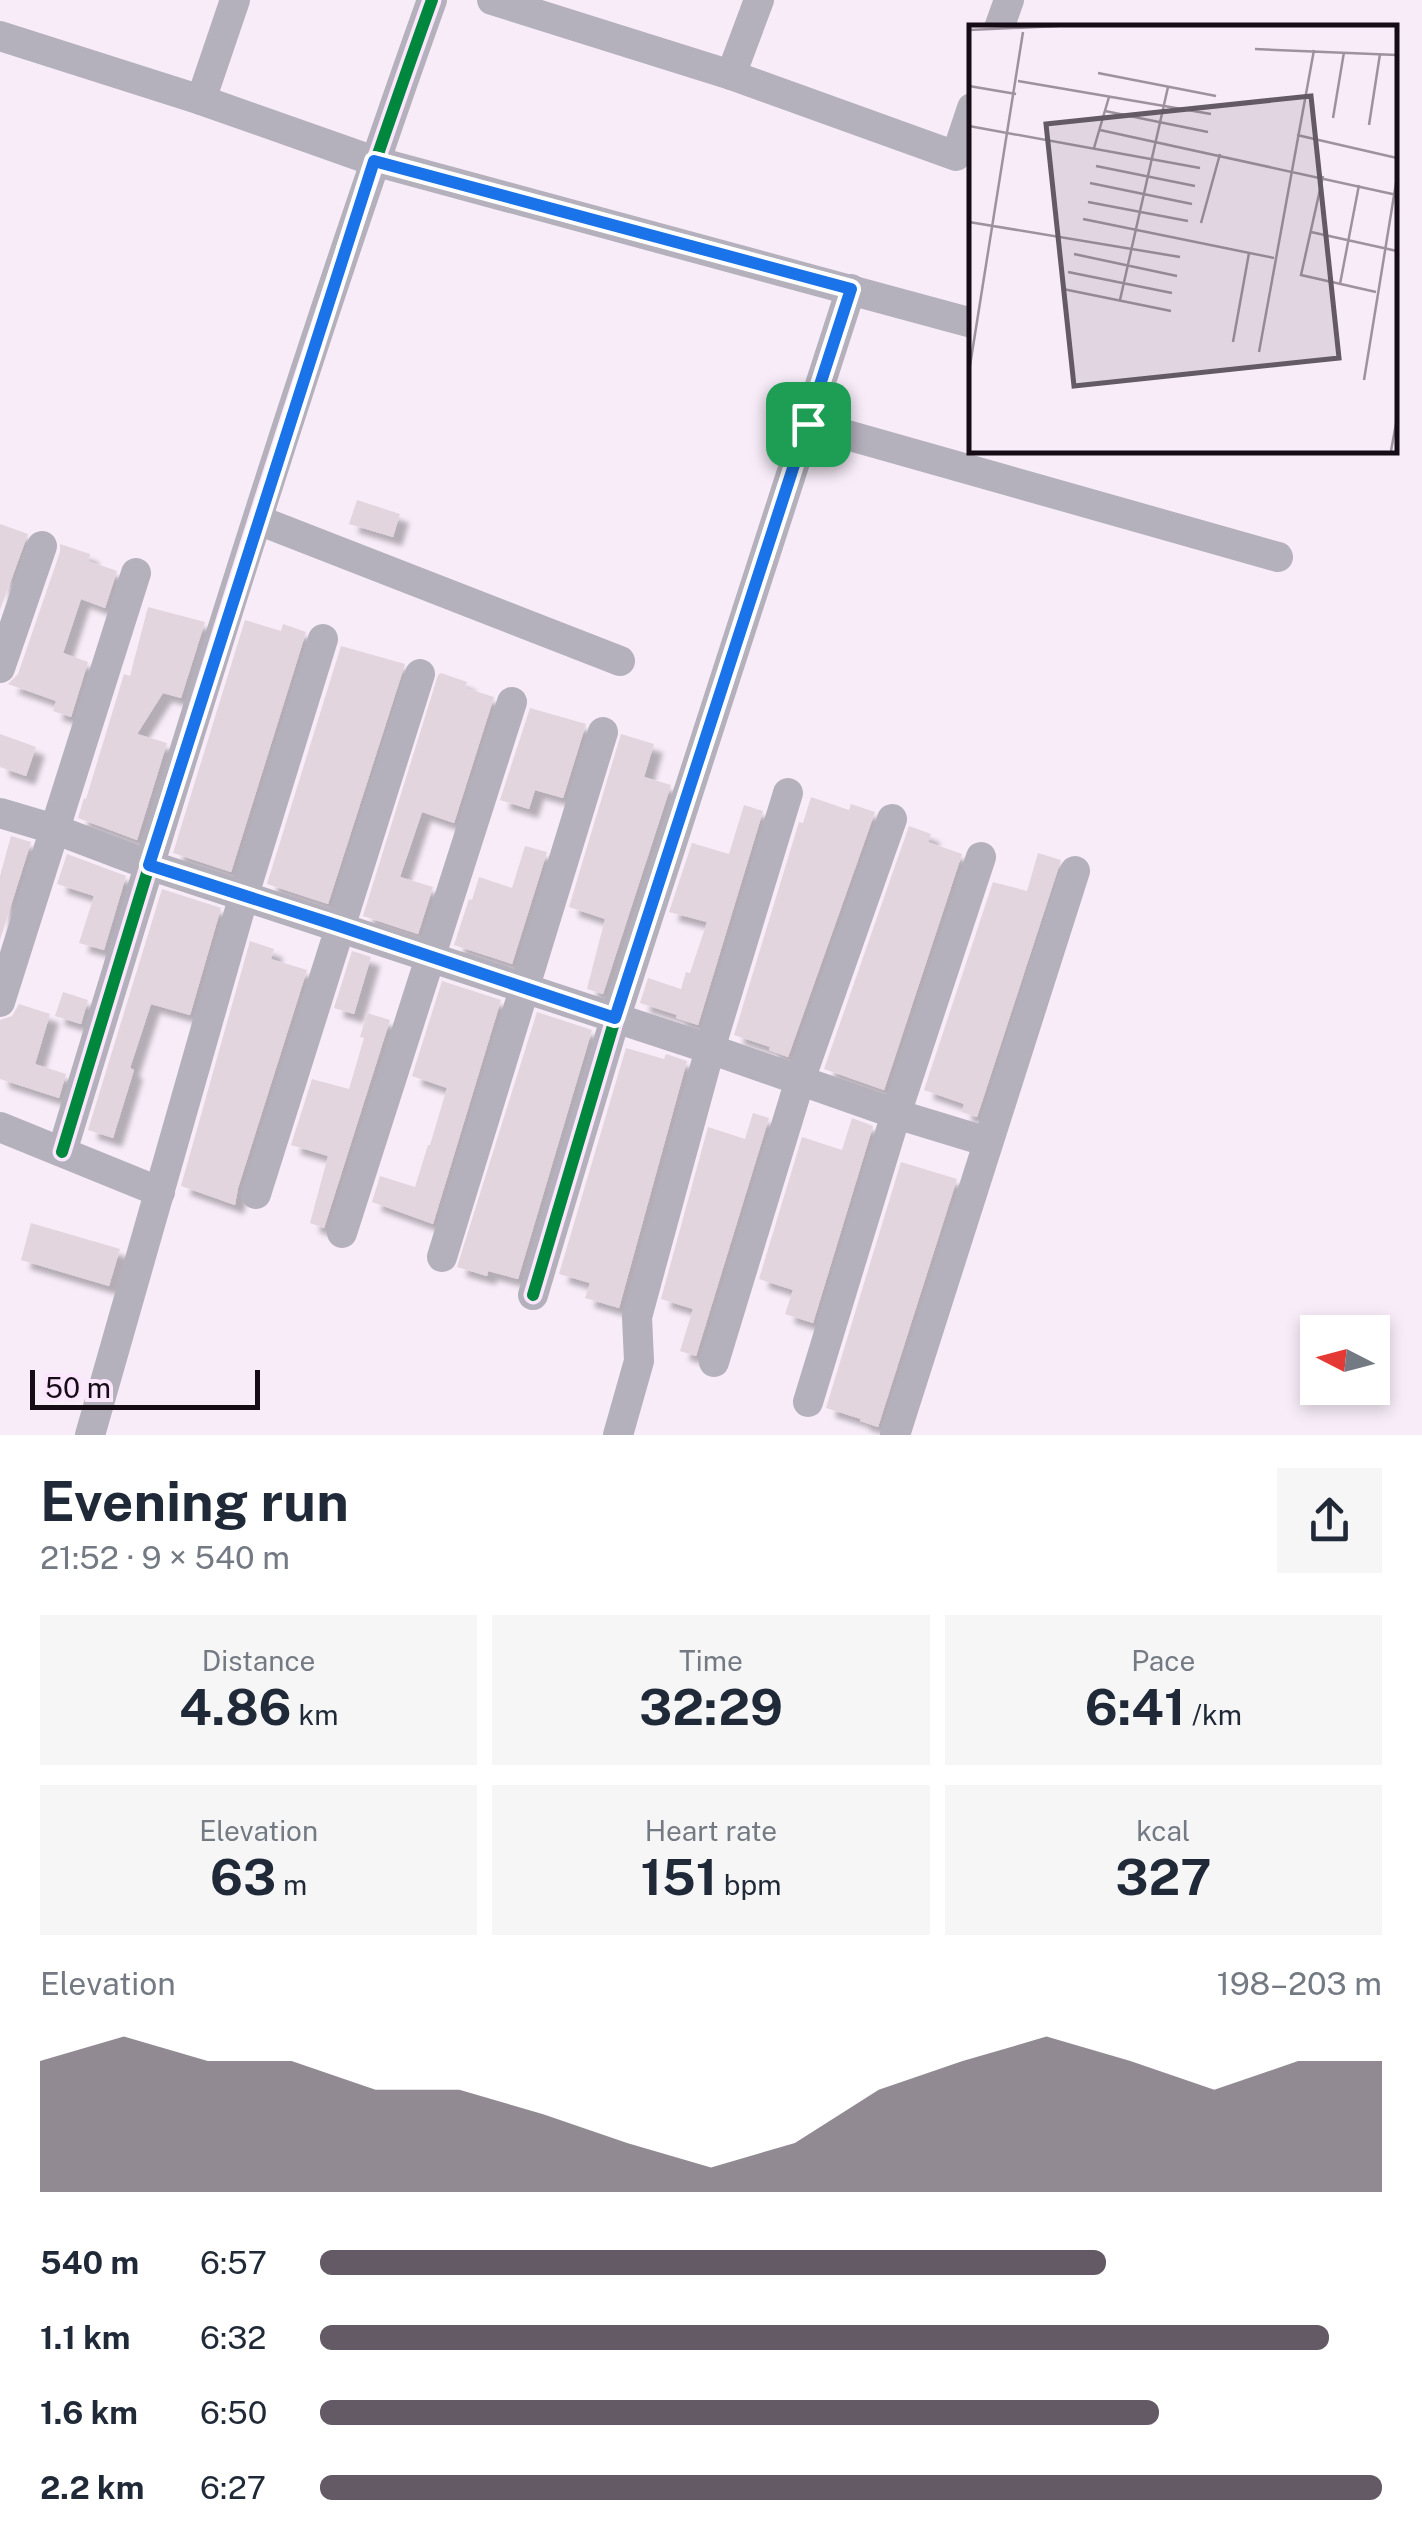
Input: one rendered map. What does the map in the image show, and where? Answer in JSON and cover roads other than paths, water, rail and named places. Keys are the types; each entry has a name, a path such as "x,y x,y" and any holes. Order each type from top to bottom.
{"street":[{"path":"201,100 236,0"},
{"path":"62,1152 258,520 374,161 432,0"},
{"path":"492,0 731,75 956,156 969,117"},
{"path":"731,75 759,0"},
{"path":"1001,25 1009,0"},
{"path":"0,36 201,100 374,161 969,321"},
{"path":"533,1295 615,1018 851,289"},
{"path":"808,424 1278,558"},
{"path":"258,520 620,661"},
{"path":"0,668 42,546"},
{"path":"0,1002 136,573"},
{"path":"90,1435 244,895 323,639"},
{"path":"256,1194 420,674"},
{"path":"342,1233 512,702"},
{"path":"442,1256 603,732"},
{"path":"618,1435 640,1361 638,1317 710,1049 788,793"},
{"path":"0,812 149,865 988,1142"},
{"path":"714,1362 800,1080 892,819"},
{"path":"808,1402 896,1114 981,857"},
{"path":"895,1435 1075,871"},
{"path":"0,1127 160,1192"}]}
